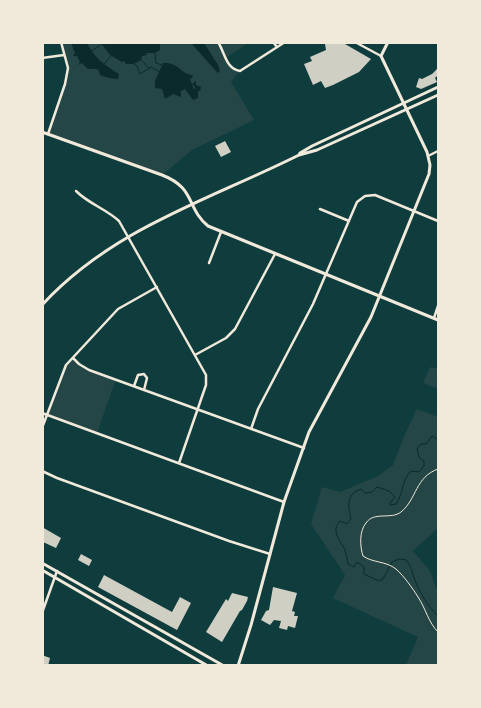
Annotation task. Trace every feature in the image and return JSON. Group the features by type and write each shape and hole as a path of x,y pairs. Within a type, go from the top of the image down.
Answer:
{"street":[{"path":"48,134 65,84 68,68 61,42"},
{"path":"218,42 230,66 234,70 240,71 285,42"},
{"path":"273,42 277,47"},
{"path":"238,666 251,626 284,502 309,432 380,296 429,174 428,156 381,56 355,42"},
{"path":"381,56 388,42"},
{"path":"42,58 64,55"},
{"path":"299,155 312,146 438,87"},
{"path":"42,305 80,269 127,236 299,155 317,150 438,95"},
{"path":"42,132 168,177 177,182 184,189 203,222 220,232 438,320"},
{"path":"428,156 438,152"},
{"path":"76,191 85,200 114,216 119,221 206,375 206,386 179,463"},
{"path":"251,429 258,409 313,304 357,202 371,195 438,221"},
{"path":"320,209 348,221"},
{"path":"209,263 220,232"},
{"path":"195,355 226,338 235,329 275,254"},
{"path":"42,428 65,367 118,309 156,287"},
{"path":"434,318 438,306"},
{"path":"73,358 78,364 89,370 304,448"},
{"path":"134,386 138,375 144,374 147,378 144,390"},
{"path":"42,413 284,502"},
{"path":"44,472 229,541 270,554"},
{"path":"42,563 224,666"},
{"path":"42,570 208,666"},
{"path":"42,613 57,571"}],"path":[{"path":"438,469 426,476 418,484 401,512 389,516 373,516 366,521 360,548 363,556 370,561 384,563 396,570 419,598 438,632"}],"shaded area":[{"path":"61,43 248,43 226,58 230,67 240,71 231,82 254,120 192,150 162,175 48,134 65,84 68,68"},
{"path":"71,43 87,43 100,60 119,74 118,79 100,75 97,69 88,69 82,63 78,65 80,62 77,56 73,56 75,53"},
{"path":"101,43 160,43 160,50 155,53 146,53 147,55 142,56 141,60 134,64 126,64 124,61 122,62 110,55"},
{"path":"191,43 204,43 218,65 220,71 218,73 213,67"},
{"path":"163,63 173,64 185,73 193,75 190,79 194,90 195,87 192,84 196,81 196,85 201,87 200,91 198,91 198,98 193,100 185,89 181,91 181,97 173,94 165,99 162,89 155,88 155,81"},
{"path":"73,358 82,366 116,379 97,433 48,414 65,367"},
{"path":"430,367 438,369 438,389 423,383"},
{"path":"417,409 438,417 438,528 413,551 430,571 438,589 438,665 406,665 418,637 333,598 345,575 311,524 322,487 340,492 378,476 393,465"}],"building":[{"path":"325,44 345,44 371,59 359,72 333,85 325,88 321,81 313,85 304,64 312,61 310,57 326,50"},
{"path":"437,69 438,75 435,78 437,82 421,89 416,87 419,78 422,79 432,74"},
{"path":"225,141 231,152 221,157 215,146"},
{"path":"42,527 61,538 56,548 43,542"},
{"path":"81,554 92,560 89,566 78,560"},
{"path":"104,575 172,612 180,597 191,603 177,630 98,587"},
{"path":"273,587 297,593 292,611 295,612 294,616 298,616 295,628 288,626 287,630 279,628 281,621 274,620 270,625 261,620 266,611 269,610"},
{"path":"232,593 248,597 222,642 206,632 226,599 228,601"},
{"path":"42,655 50,658 48,666 42,666"}],"waterway":[{"path":"92,51 102,44"},
{"path":"155,53 156,63 162,65"},
{"path":"103,65 111,56"},
{"path":"141,60 149,68"},
{"path":"134,64 137,66 140,74 151,67 160,72"},
{"path":"438,440 432,436 426,444 421,444 417,448 419,457 424,461 424,466 419,472 411,471 408,475 396,504 390,505 395,497 389,491 377,487 372,492 365,493 361,489 350,497 349,510 351,519 347,524 340,521 336,528 338,538 345,550 348,564 354,567 356,563 359,563 364,567 364,574 379,581 383,579 392,562 399,559 406,560 421,593 438,616"}]}
